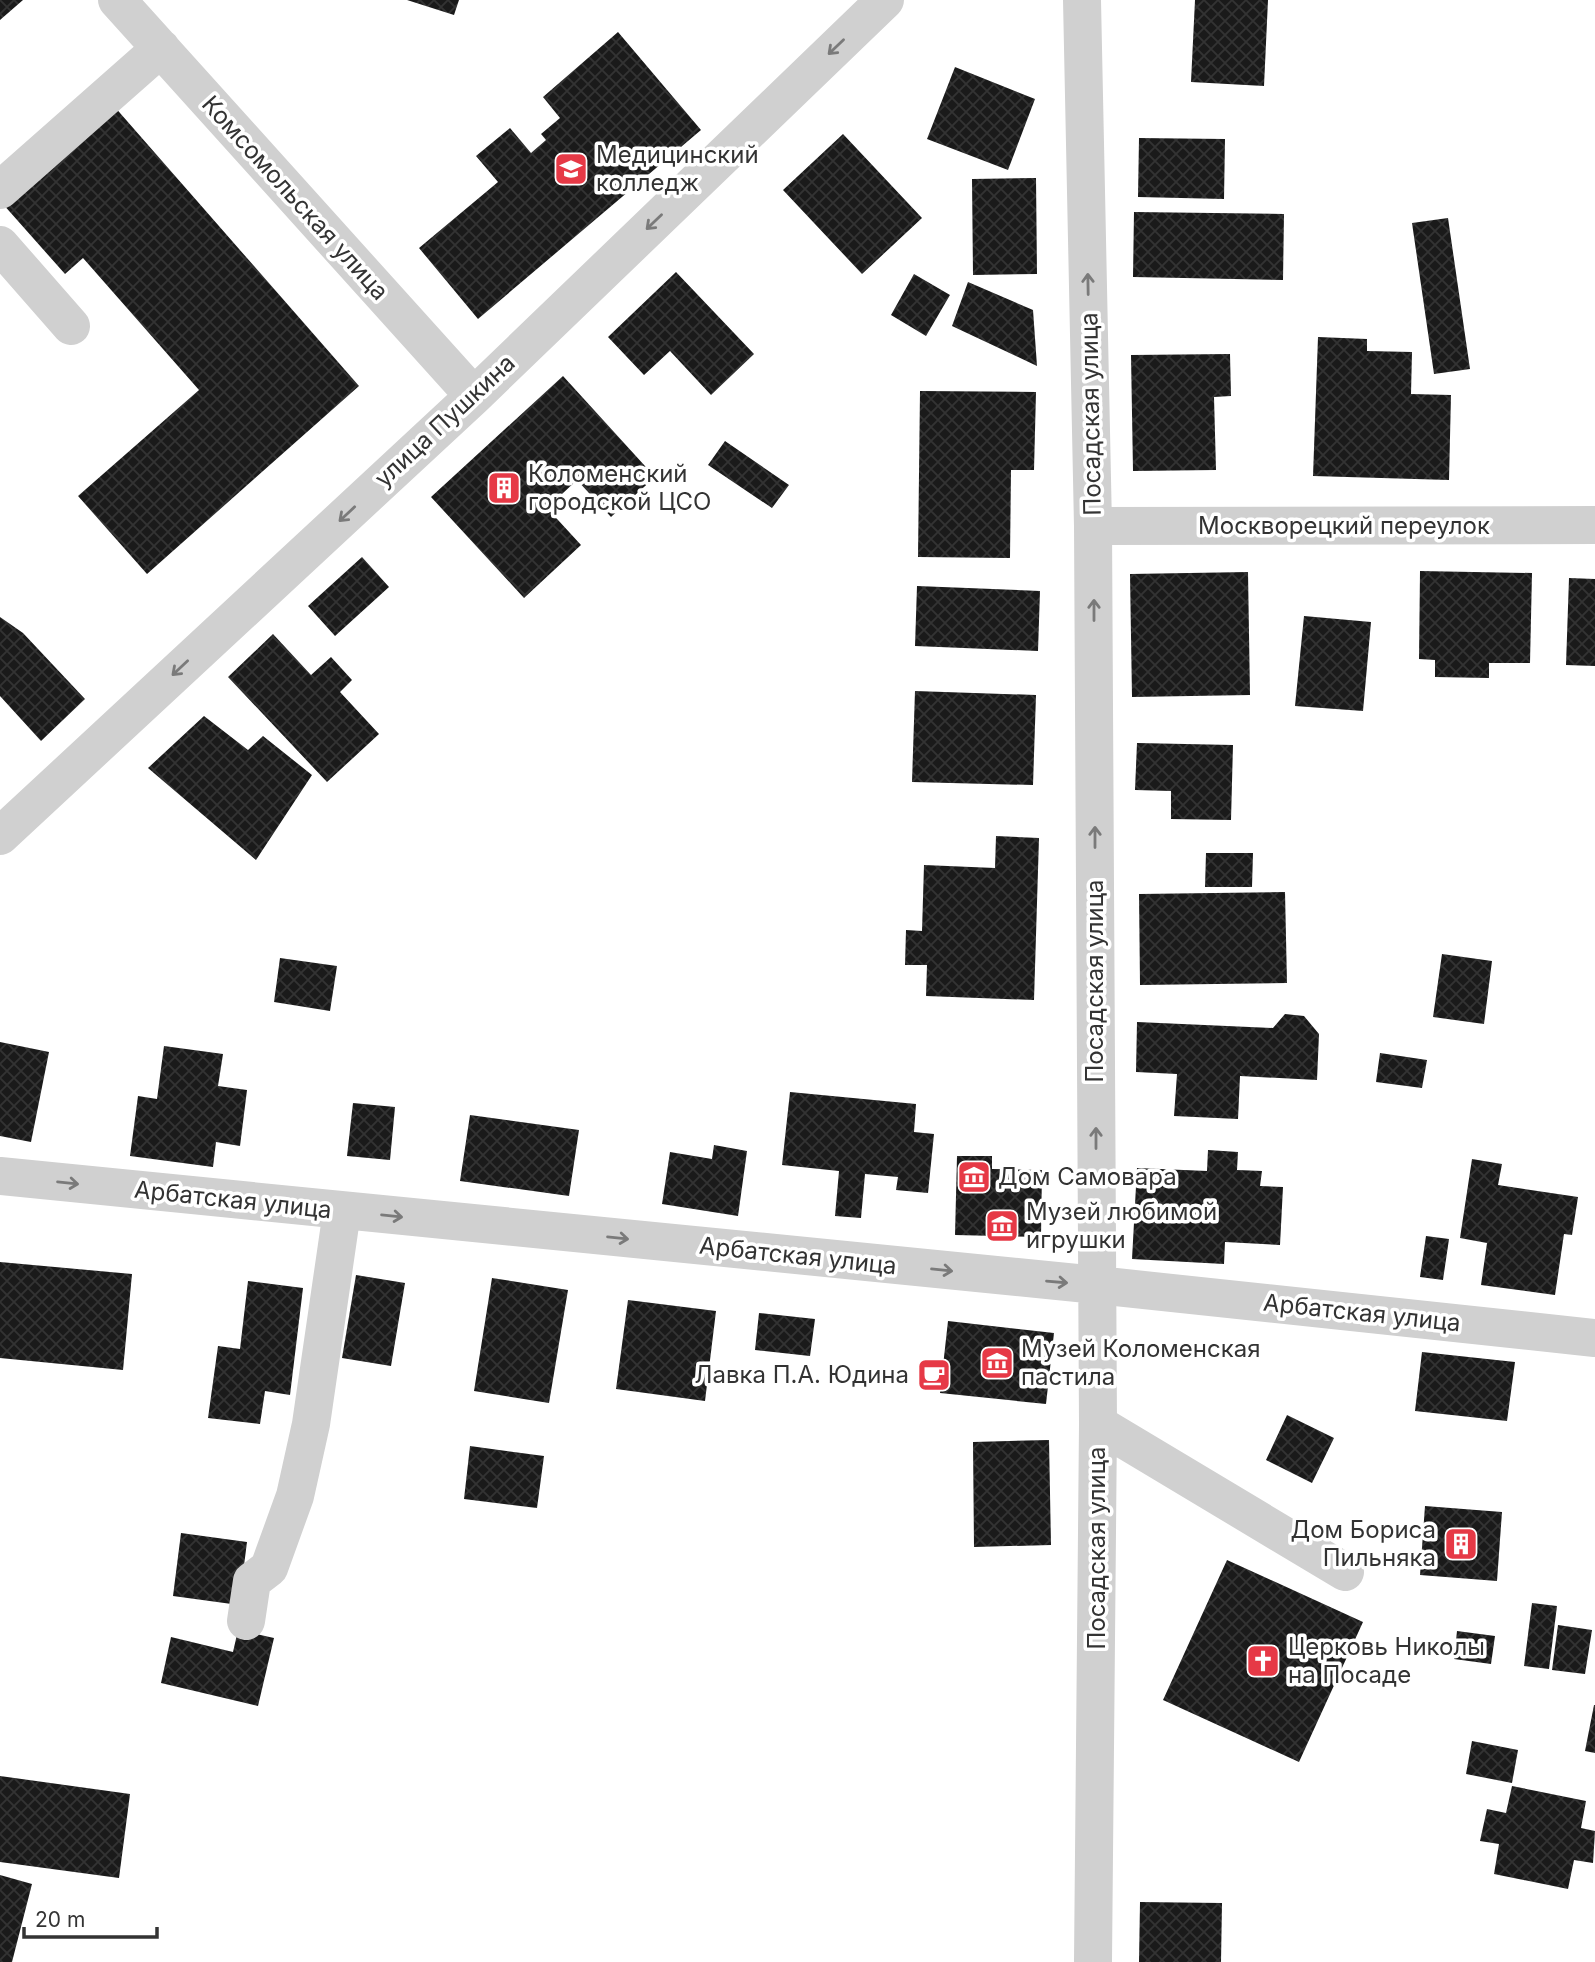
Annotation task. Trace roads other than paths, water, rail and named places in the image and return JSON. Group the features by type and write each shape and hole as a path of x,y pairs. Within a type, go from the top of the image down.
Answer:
{"street":[{"name":"Комсомольская улица","path":"117,0 474,396"},
{"name":"улица Пушкина","path":"0,836 474,396 885,0"},
{"name":"Посадская улица","path":"1082,0 1093,526 1098,1424 1093,1962"},
{"path":"0,190 161,48"},
{"path":"0,245 71,326"},
{"name":"Москворецкий переулок","path":"1093,526 1595,525"},
{"name":"Арбатская улица","path":"0,1176 1097,1285 1595,1338"},
{"path":"246,1621 252,1581 269,1568 295,1496 311,1424 342,1211"},
{"path":"1098,1424 1345,1572"}],"place":[{"name":"Медицинский колледж","path":"571,169"},
{"name":"Коломенский городской ЦСО","path":"504,488"},
{"name":"Дом Самовара","path":"974,1177"},
{"name":"Музей любимой игрушки","path":"1002,1226"},
{"name":"Музей Коломенская пастила","path":"997,1363"},
{"name":"Лавка П.А. Юдина","path":"934,1375"},
{"name":"Дом Бориса Пильняка","path":"1461,1544"},
{"name":"Церковь Николы на Посаде","path":"1263,1661"}]}
